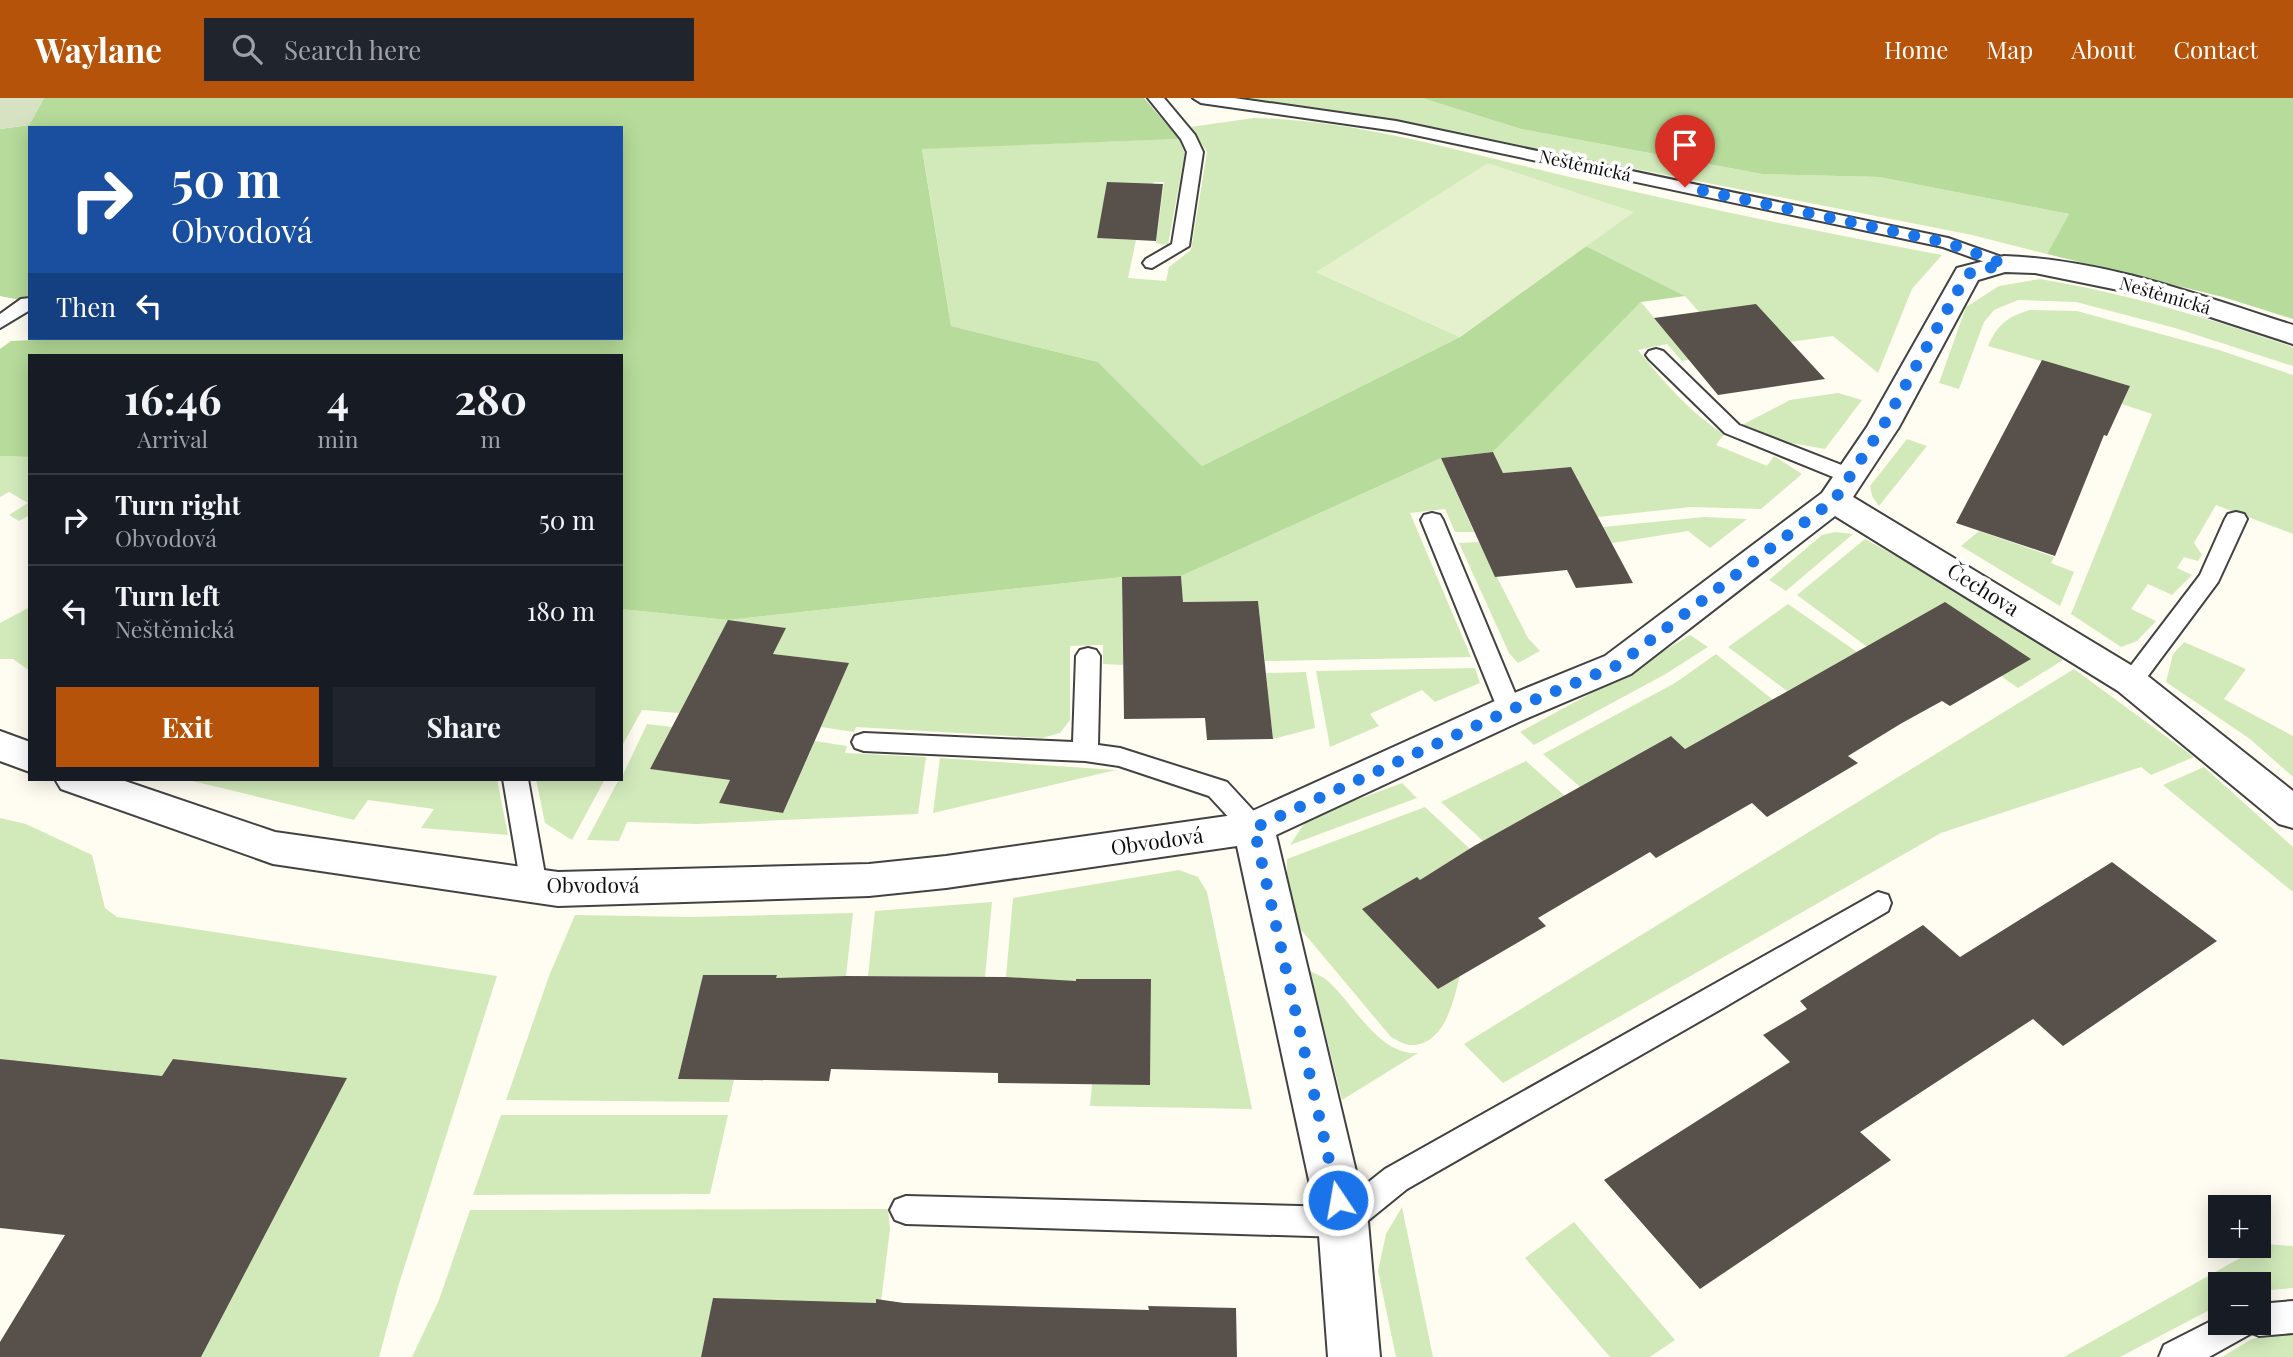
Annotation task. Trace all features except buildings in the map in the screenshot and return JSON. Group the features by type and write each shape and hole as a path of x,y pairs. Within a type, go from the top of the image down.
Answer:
{"street":[{"name":"Obvodová","path":"85,781 273,848 558,889 869,880 946,872 1254,828 1510,710 1618,665 1842,488 1883,426 1967,274 2004,264 2035,265"},
{"name":"Neštěmická","path":"2035,265 2149,288 2293,335"},
{"name":"Čechova","path":"1842,488 2131,682 2293,813"},
{"path":"0,745 28,757"},
{"path":"1254,828 1343,1222 1354,1357"}],"lane":[{"path":"1152,263 1180,246 1195,152 1189,138 1156,98"},
{"name":"Neštěmická","path":"1202,98 1396,126 1948,243 2004,264"},
{"path":"0,322 28,303"},
{"path":"1656,355 1732,429 1842,488"},
{"path":"2131,682 2210,577 2236,519"},
{"path":"1432,520 1510,710"},
{"path":"1085,752 1088,656"},
{"path":"864,742 1085,752 1120,757 1218,789 1254,828"},
{"path":"515,781 534,886"},
{"path":"906,1210 1343,1222 1396,1179 1713,1000 1878,903"},
{"path":"2271,1319 2293,1317"},
{"path":"2176,1357 2217,1335"}],"green space":[{"path":"0,98 44,98 29,125 0,129"},
{"path":"44,98 1144,98 1179,139 922,149 951,326 1098,362 1202,466 1460,337 1586,246 1685,296 1641,302 1493,452 1441,458 1181,576 1122,577 728,620 623,609 623,354 28,354 28,457 0,456 0,349 11,341 33,340 623,340 623,126 28,126 28,302 0,296 0,129 29,125"},
{"path":"1242,98 1422,98 1521,129 1762,174 1879,177 2069,214 2047,254 1972,235 1448,132"},
{"path":"1422,98 2293,98 2293,319 2223,297 2047,254 2069,214 1879,177 1762,174 1521,129"},
{"path":"1254,118 1330,124 1369,131 1701,206 1942,255 1912,289 1878,373 1833,336 1790,342 1699,312 1685,296 1586,246 1633,212 1316,272 1460,337 1202,466 1098,362 951,326 922,148 1179,139 1185,153 1168,245 1156,243 1164,182 1154,182 1097,238 1136,240 1128,278 1166,281 1169,267 1191,250 1207,152 1190,127"},
{"path":"1488,163 1634,212 1460,337 1316,272"},
{"path":"2040,279 2168,308 2293,347 2293,366 2175,328 2076,302 2018,300 1994,310 1984,322 1959,389 1939,383 1966,307 1999,286"},
{"path":"1641,302 1689,360 1682,361 1667,344 1638,350 1688,406 1724,434 1716,445 1767,466 1774,456 1802,474 1761,509 1691,507 1598,517 1571,467 1503,473 1493,452"},
{"path":"2030,310 2077,311 2219,350 2293,375 2293,534 2216,505 2194,543 2202,555 2198,561 2184,557 2177,568 2192,575 2172,595 2148,584 2131,609 2156,621 2137,641 2121,647 2071,614 2152,414 2122,404 2130,386 1988,346 2004,322"},
{"path":"1838,393 1862,400 1825,449 1791,443 1742,425 1790,400"},
{"path":"1907,439 1927,446 1879,506 1872,496 1870,486"},
{"path":"0,456 28,457 28,503 9,492 0,497"},
{"path":"1441,458 1474,532 1455,532 1445,509 1410,513 1471,657 1265,661 1258,601 1183,602 1181,576"},
{"path":"28,503 28,516 19,521 9,515"},
{"path":"1704,517 1747,519 1710,548 1688,531 1612,543 1603,527"},
{"path":"1979,531 2054,557 2051,563 2074,572 2060,606 1961,546"},
{"path":"1835,532 1853,534 1786,591 1769,580 1822,535"},
{"path":"1865,539 1958,590 2063,660 2018,688 2001,676 1866,646 1797,595"},
{"path":"1479,542 1528,638 1540,651 1518,663 1509,653 1459,543"},
{"path":"1122,577 1123,665 1103,664 1103,645 1070,646 1070,720 1060,733 1042,738 856,727 854,732 821,727 848,664 773,654 785,628 728,621 679,713 642,710 623,744 623,609 728,620"},
{"path":"1788,604 1857,652 1787,691 1728,647"},
{"path":"28,608 28,670 13,659 0,659 0,623"},
{"path":"1690,635 1708,647 1664,675 1534,745 1520,732 1628,673"},
{"path":"2184,642 2246,669 2224,699 2293,736 2293,777 2250,739 2166,682 2173,654"},
{"path":"1716,654 1788,712 1748,734 1732,722 1685,749 1671,736 1580,787 1543,754 1675,683"},
{"path":"1475,668 1480,683 1435,702 1422,690 1370,714 1379,726 1330,747 1316,671"},
{"path":"2074,669 2194,757 2151,775 2141,767 1941,833 1503,1083 1464,1044"},
{"path":"1306,672 1315,728 1273,739 1266,673"},
{"path":"647,724 672,727 650,769 730,780 719,803 783,813 815,741 847,746 845,753 926,757 918,814 696,824 627,822 619,841 587,840 618,781 623,781 623,775"},
{"path":"940,758 1116,770 933,813"},
{"path":"1526,761 1565,796 1483,841 1441,802"},
{"path":"2204,767 2293,847 2293,892 2163,785"},
{"path":"192,781 497,781 508,835 421,828 434,809 368,800 354,820"},
{"path":"536,781 604,781 572,840 545,823"},
{"path":"1402,783 1417,798 1290,845 1308,818"},
{"path":"1425,807 1470,849 1468,897 1462,963 1455,995 1445,1021 1431,1039 1411,1045 1391,1037 1298,926 1287,884 1287,859"},
{"path":"0,818 26,824 92,855 105,908 117,917 497,976 398,1287 379,1357 201,1357 346,1078 173,1059 135,1121 0,1059"},
{"path":"1179,870 1198,877 1207,892 1252,1109 1090,1106 1092,1084 1150,1085 1151,980 1077,979 1077,998 1006,977 1013,898"},
{"path":"992,902 985,977 868,976 875,911"},
{"path":"853,913 846,976 772,994 776,975 703,975 678,1079 734,1080 729,1102 506,1100 549,976 575,915 692,917"},
{"path":"1310,971 1329,982 1380,1038 1404,1052 1418,1053 1342,1100"},
{"path":"501,1115 728,1115 710,1194 473,1195"},
{"path":"1402,1207 1433,1357 1396,1357 1378,1271 1386,1234"},
{"path":"888,1209 890,1229 881,1302 876,1302 873,1328 799,1301 713,1298 701,1357 412,1357 439,1300 470,1210"},
{"path":"1574,1222 1675,1340 1650,1357 1610,1357 1525,1258"},
{"path":"2271,1244 2293,1246 2293,1288 2271,1290 2271,1272 2215,1272 2240,1258 2271,1258"},
{"path":"2208,1276 2208,1311 2120,1357 2064,1357"},
{"path":"2293,1330 2293,1357 2222,1357 2252,1339"}],"route":[{"path":"1338,1200 1254,828 1510,710 1618,665 1835,499 1883,426 1967,274 2004,264 1948,243 1685,187"}]}
